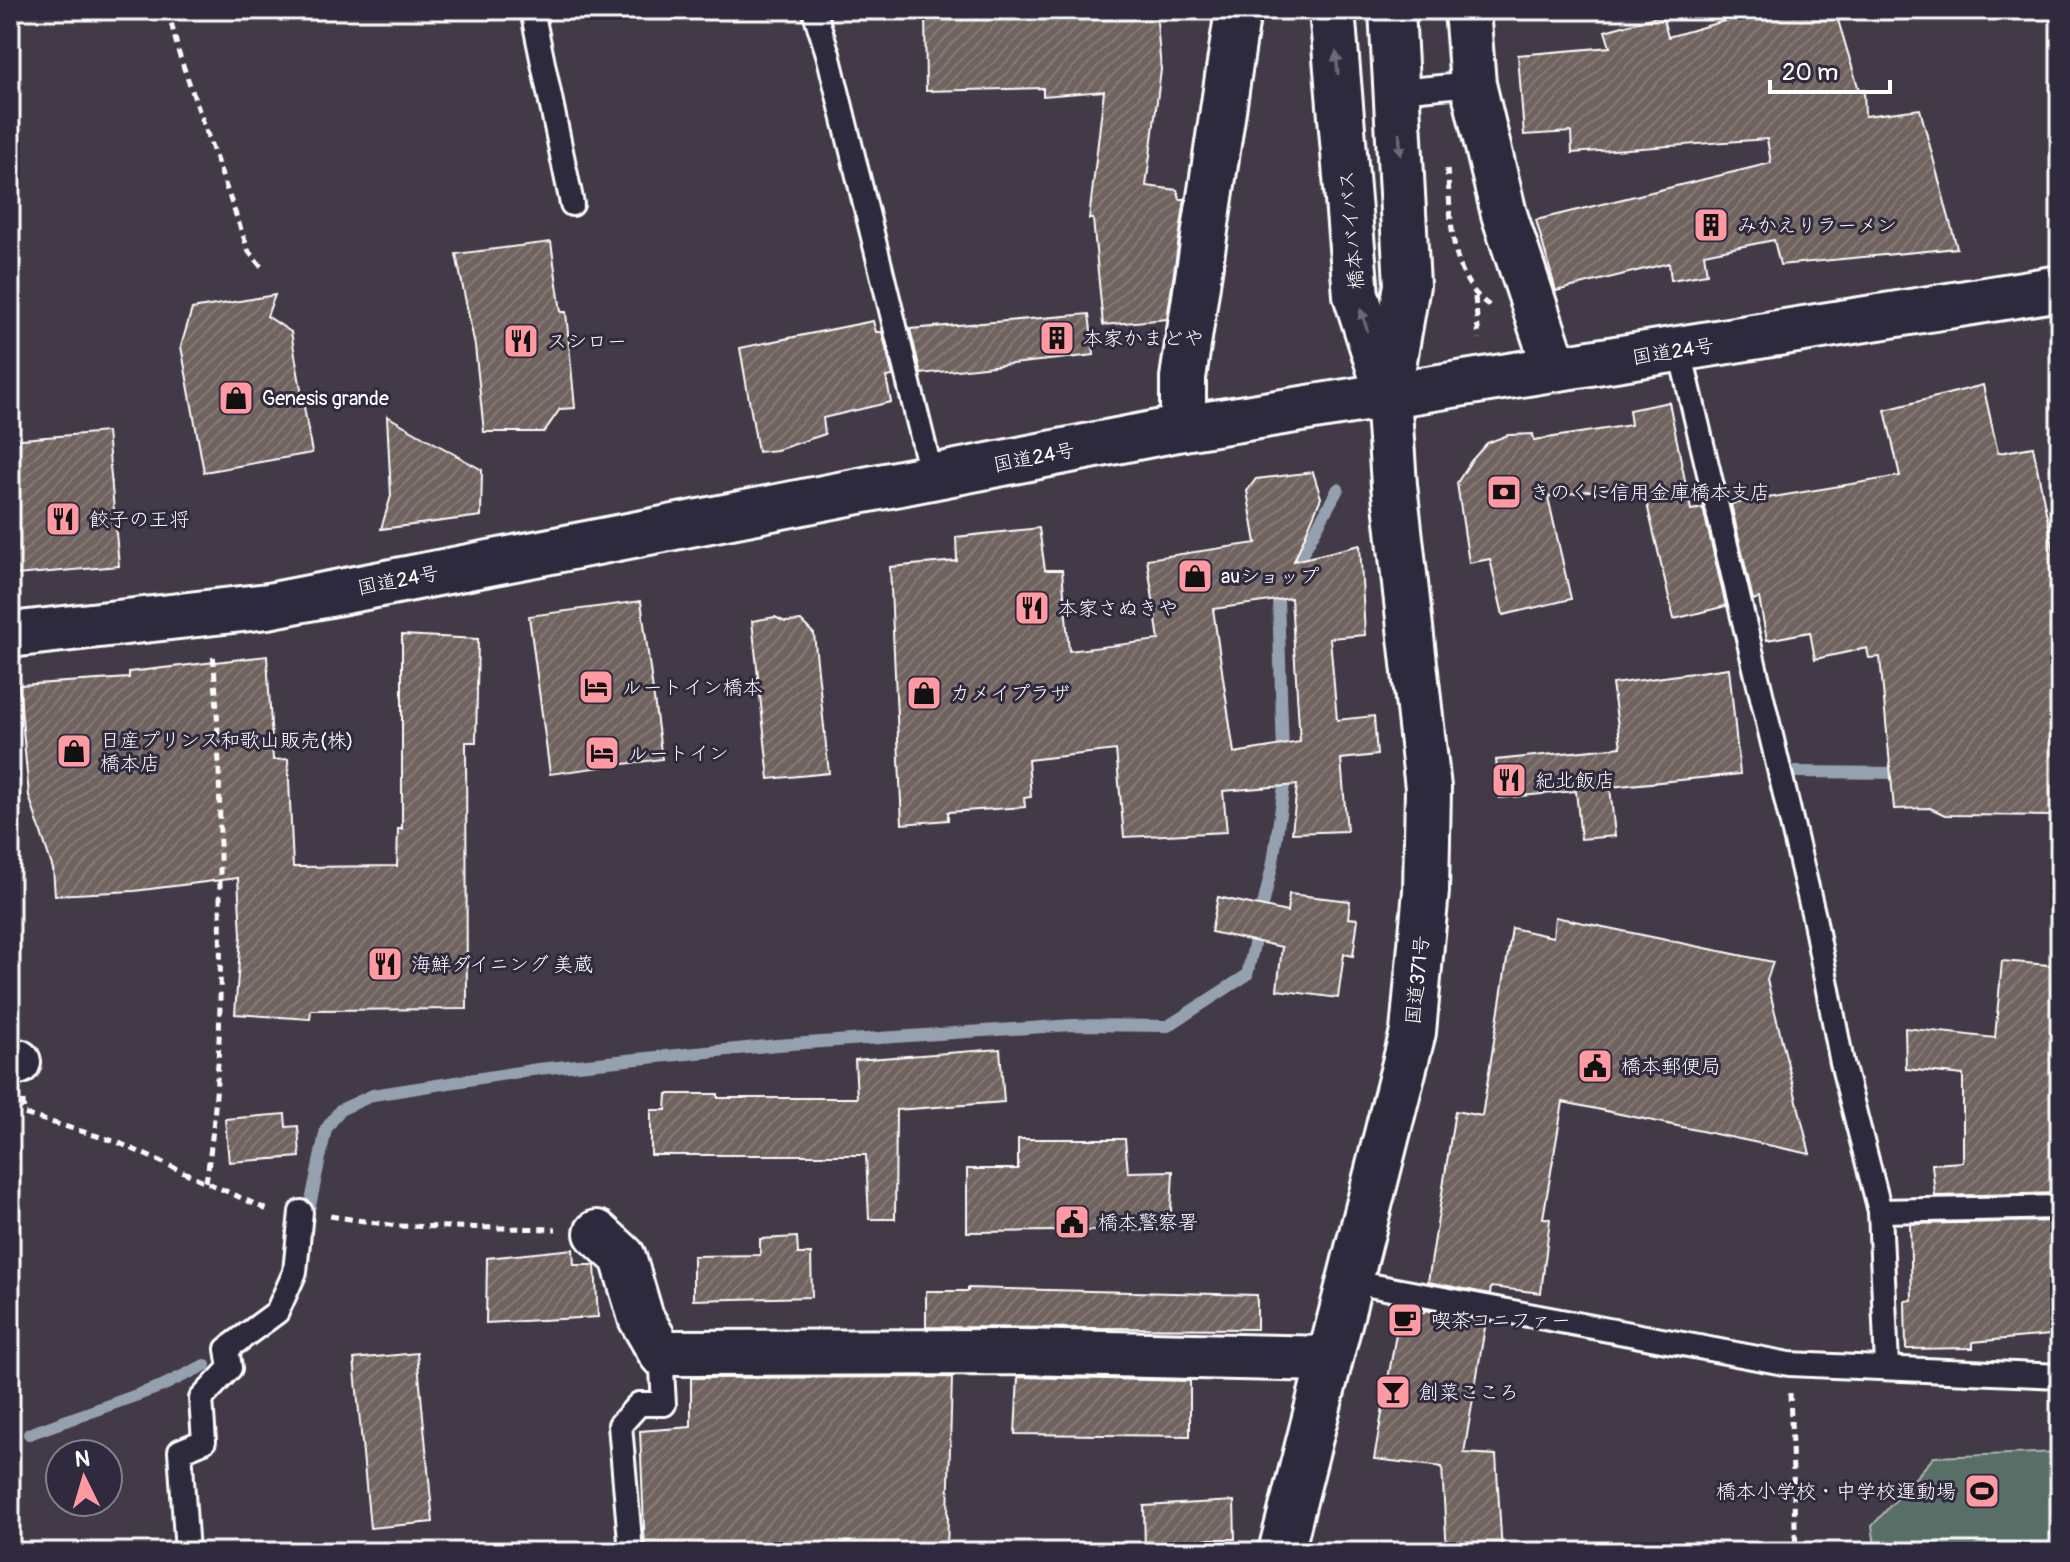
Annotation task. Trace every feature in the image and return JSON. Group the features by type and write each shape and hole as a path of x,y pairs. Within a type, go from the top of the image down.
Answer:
{"main road":[{"path":"1183,428 1183,378 1238,10"},
{"name":"橋本バイパス","path":"1332,10 1356,295 1388,395"},
{"path":"1388,395 1407,285 1392,10"},
{"path":"1467,10 1473,84 1504,214 1555,368"},
{"name":"国道24号","path":"10,635 268,606 1183,428 2060,288"},
{"name":"国道371号","path":"1281,1552 1413,1032 1426,891 1428,788 1394,485 1388,395"},
{"path":"597,1233 623,1257 641,1318 661,1353 1021,1352 1329,1359"}],"lane":[{"path":"532,10 572,204"},
{"path":"814,10 828,54 932,477"},
{"path":"1398,91 1473,84"},
{"path":"1680,351 1811,904 1842,1063 1880,1211 1887,1366"},
{"path":"1880,1211 2060,1207"},
{"path":"187,1552 180,1451 204,1441 201,1399 230,1368 227,1349 277,1312 295,1272 301,1212"},
{"path":"1348,1281 1789,1364 2060,1376"},
{"path":"631,1552 620,1425 639,1404 664,1404 661,1353"}],"path":[{"path":"168,10 179,54 249,252 264,270"},
{"path":"1446,163 1458,264 1475,296 1511,320 1540,323"},
{"path":"206,1182 215,1127 220,926 219,728 210,612"},
{"path":"1789,1364 1796,1552"}],"green space":[{"name":"橋本小学校・中学校運動場","path":"2060,1452 2060,1552 1876,1552 1872,1526 1934,1457"}],"building":[{"path":"925,10 1156,10 1161,70 1146,186 1177,190 1180,199 1185,199 1167,319 1103,325 1093,219 1089,219 1104,91 1043,96 1043,88 926,91"},
{"path":"1763,10 1835,10 1859,90 1864,89 1865,116 1920,109 1957,248 1780,265 1774,240 1704,254 1707,274 1671,280 1669,263 1556,291 1536,220 1771,163 1767,139 1572,153 1571,132 1524,135 1518,55 1610,47 1605,31 1662,15 1668,37"},
{"name":"スシロー","path":"551,242 561,312 566,312 575,408 560,409 544,432 484,432 475,346 456,254"},
{"path":"275,295 267,316 291,332 312,453 204,472 181,346 192,309"},
{"path":"1089,314 1094,355 921,374 910,329"},
{"path":"873,321 876,332 882,332 893,376 886,377 891,402 823,418 825,434 777,450 758,452 740,348"},
{"path":"1983,385 1998,453 2033,447 2055,557 2060,556 2060,816 1945,815 1930,808 1894,809 1880,657 1869,658 1867,648 1815,659 1810,632 1767,640 1759,598 1753,600 1731,504 1900,476 1885,410"},
{"path":"1669,402 1691,510 1703,508 1726,606 1674,619 1642,483 1548,497 1571,599 1503,615 1490,559 1469,563 1457,483 1471,461 1487,443 1508,435 1533,434 1534,440 1631,425 1629,410"},
{"path":"387,416 482,470 481,516 381,529 391,496"},
{"name":"餃子の王将","path":"107,432 119,566 16,575 10,501 10,440"},
{"path":"1313,472 1321,498 1294,561 1360,545 1365,635 1330,638 1337,720 1374,716 1377,755 1341,759 1347,831 1292,833 1297,785 1223,791 1227,832 1124,837 1116,750 1028,760 1031,797 1024,798 1025,807 948,812 948,820 902,824 890,567 957,561 956,537 1039,528 1045,570 1062,570 1069,651 1159,640 1147,559 1256,543 1247,491 1256,479","holes":["1291,598 1300,742 1234,753 1213,609"]},
{"name":"ルートイン橋本","path":"641,601 662,759 550,774 529,616"},
{"path":"775,617 785,622 801,621 814,634 829,773 769,779 752,621"},
{"path":"402,635 478,639 476,742 466,742 467,1009 311,1010 310,1019 235,1014 241,935 238,878 134,891 55,895 53,869 29,796 19,685 129,678 129,672 267,656 273,760 288,759 293,867 397,866 398,829 402,829"},
{"path":"1729,668 1740,774 1610,787 1615,836 1581,839 1576,791 1500,798 1496,760 1621,747 1612,684"},
{"path":"1289,894 1350,901 1348,918 1358,919 1353,956 1344,954 1338,998 1277,990 1282,947 1211,932 1218,897 1287,912"},
{"path":"1555,917 1773,962 1767,980 1810,1154 1563,1102 1543,1218 1550,1219 1541,1293 1491,1287 1490,1294 1428,1282 1455,1111 1482,1116 1512,928 1553,937"},
{"path":"2002,961 2060,966 2060,1193 1935,1196 1932,1164 1963,1162 1963,1075 1906,1069 1905,1028 1995,1038"},
{"path":"1000,1049 1004,1102 896,1110 895,1219 869,1219 866,1155 651,1155 651,1110 666,1110 667,1094 718,1094 718,1098 857,1098 855,1060"},
{"path":"285,1114 286,1127 298,1126 300,1157 229,1162 225,1119"},
{"name":"橋本警察署","path":"1018,1139 1125,1139 1128,1172 1173,1171 1170,1230 967,1232 967,1169 1018,1169"},
{"path":"2060,1221 2060,1334 1973,1342 1973,1348 1906,1349 1905,1301 1912,1300 1910,1224"},
{"path":"797,1237 798,1254 811,1254 812,1297 693,1300 693,1256 760,1255 760,1239"},
{"path":"573,1249 574,1265 595,1265 598,1317 486,1323 487,1258"},
{"path":"968,1288 1257,1295 1257,1329 926,1327 926,1291 968,1291"},
{"path":"1424,1310 1486,1321 1464,1453 1496,1455 1502,1552 1447,1552 1442,1467 1374,1459 1400,1311 1424,1313"},
{"path":"417,1353 433,1522 370,1528 354,1359"},
{"path":"952,1377 947,1552 645,1552 640,1431 691,1427 691,1378"},
{"path":"1018,1377 1190,1381 1190,1436 1015,1434"},
{"path":"1234,1501 1235,1539 1204,1539 1204,1552 1145,1552 1144,1506"}],"waterway":[{"path":"310,1206 326,1129 340,1110 373,1095 538,1069 777,1045 1073,1025 1168,1026 1247,975 1273,862 1284,786 1278,598 1338,489"},
{"path":"1792,772 1905,773"},
{"path":"29,1434 162,1386 205,1365"}],"place":[{"name":"みかえりラーメン","path":"1711,225"},
{"name":"本家かまどや","path":"1057,338"},
{"name":"スシロー","path":"521,341"},
{"name":"Genesis grande","path":"236,398"},
{"name":"きのくに信用金庫橋本支店","path":"1504,492"},
{"name":"餃子の王将","path":"63,519"},
{"name":"auショップ","path":"1195,576"},
{"name":"本家さぬきや","path":"1032,608"},
{"name":"ルートイン橋本","path":"596,687"},
{"name":"カメイプラザ","path":"924,693"},
{"name":"日産プリンス和歌山販売(株) 橋本店","path":"74,751"},
{"name":"ルートイン","path":"602,753"},
{"name":"紀北飯店","path":"1509,780"},
{"name":"海鮮ダイニング 美蔵","path":"385,964"},
{"name":"橋本郵便局","path":"1595,1066"},
{"name":"橋本警察署","path":"1072,1222"},
{"name":"喫茶コニファー","path":"1405,1320"},
{"name":"創菜こころ","path":"1393,1392"},
{"name":"橋本小学校・中学校運動場","path":"1982,1491"}]}
